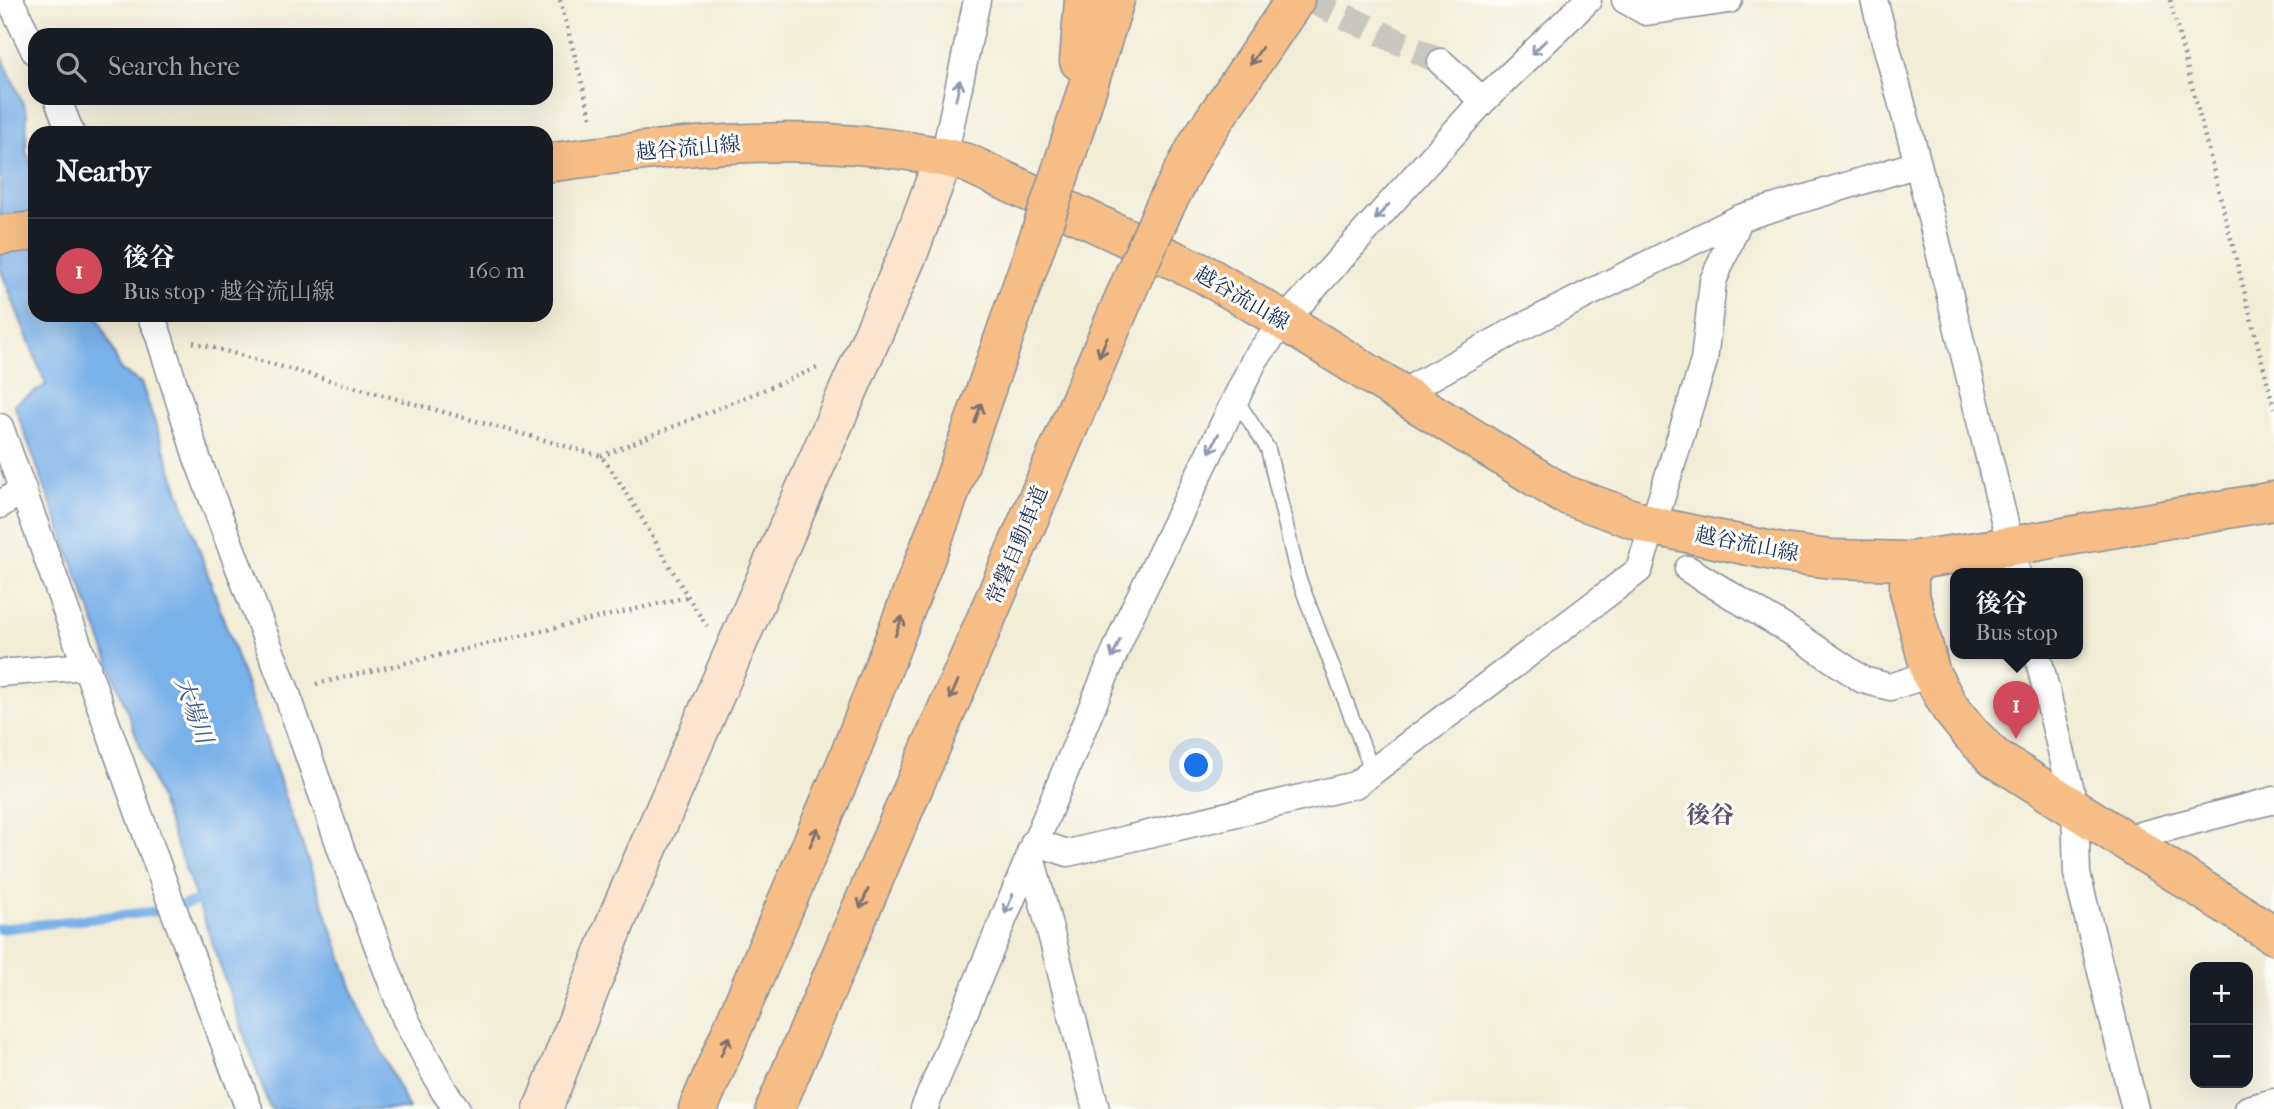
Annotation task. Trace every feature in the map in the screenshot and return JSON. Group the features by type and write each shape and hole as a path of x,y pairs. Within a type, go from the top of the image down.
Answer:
{"main road":[{"path":"1069,146 1084,0"},
{"path":"698,1109 853,746 942,515 1041,231 1115,0"},
{"name":"常磐自動車道","path":"775,1109 1164,208 1199,142 1295,0"},
{"name":"越谷流山線","path":"553,162 746,142 825,141 944,157 967,163 1204,274 1563,494 1653,526 1782,553 1831,559 2014,560 2274,501"},
{"path":"0,235 28,232"},
{"path":"1909,561 1909,590 1931,674 1950,708 1971,734 1995,758 2274,935"}],"street":[{"path":"10,0 28,37"},
{"path":"543,1109 619,914 909,252 944,157 977,0"},
{"path":"925,1109 1128,621 1255,359 1284,321 1483,101 1588,0"},
{"path":"1625,0 1646,12 1729,0"},
{"path":"1874,0 1918,164 2014,560"},
{"path":"1441,62 1483,101"},
{"path":"60,105 68,126"},
{"path":"1402,393 1518,329 1740,218 1918,164"},
{"path":"1032,847 1068,853 1355,785 1639,570 1704,361 1713,281 1740,218"},
{"path":"154,324 197,458 286,691 342,852 406,1020 444,1091 457,1109"},
{"path":"0,427 174,913 250,1109"},
{"path":"0,505 23,489"},
{"path":"1688,569 1798,636 1863,680 1890,687 1931,674"},
{"path":"2038,659 2075,807 2077,874 2135,1109"},
{"path":"0,673 87,666"},
{"path":"2125,839 2274,800"},
{"path":"1032,847 1096,1109"},
{"path":"2248,1109 2274,1102"}],"lane":[{"path":"1235,398 1268,449 1298,577 1373,773"}],"path":[{"path":"560,0 601,156"},
{"path":"2170,0 2274,408"},
{"path":"154,324 601,456 617,477 687,597 712,634 735,653"},
{"path":"601,456 832,362 858,370"},
{"path":"286,691 687,597"}],"water":[{"name":"大場川","path":"0,52 27,113 28,322 100,322 121,370 141,383 357,1001 409,1109 270,1109 207,928 14,404 46,385 0,268"}],"waterway":[{"path":"0,929 158,911 210,898"}],"tunnel":[{"path":"1310,0 1441,62"}],"place":[{"name":"後谷","path":"2016,739"}],"district":[{"name":"後谷","path":"1710,815"}]}
